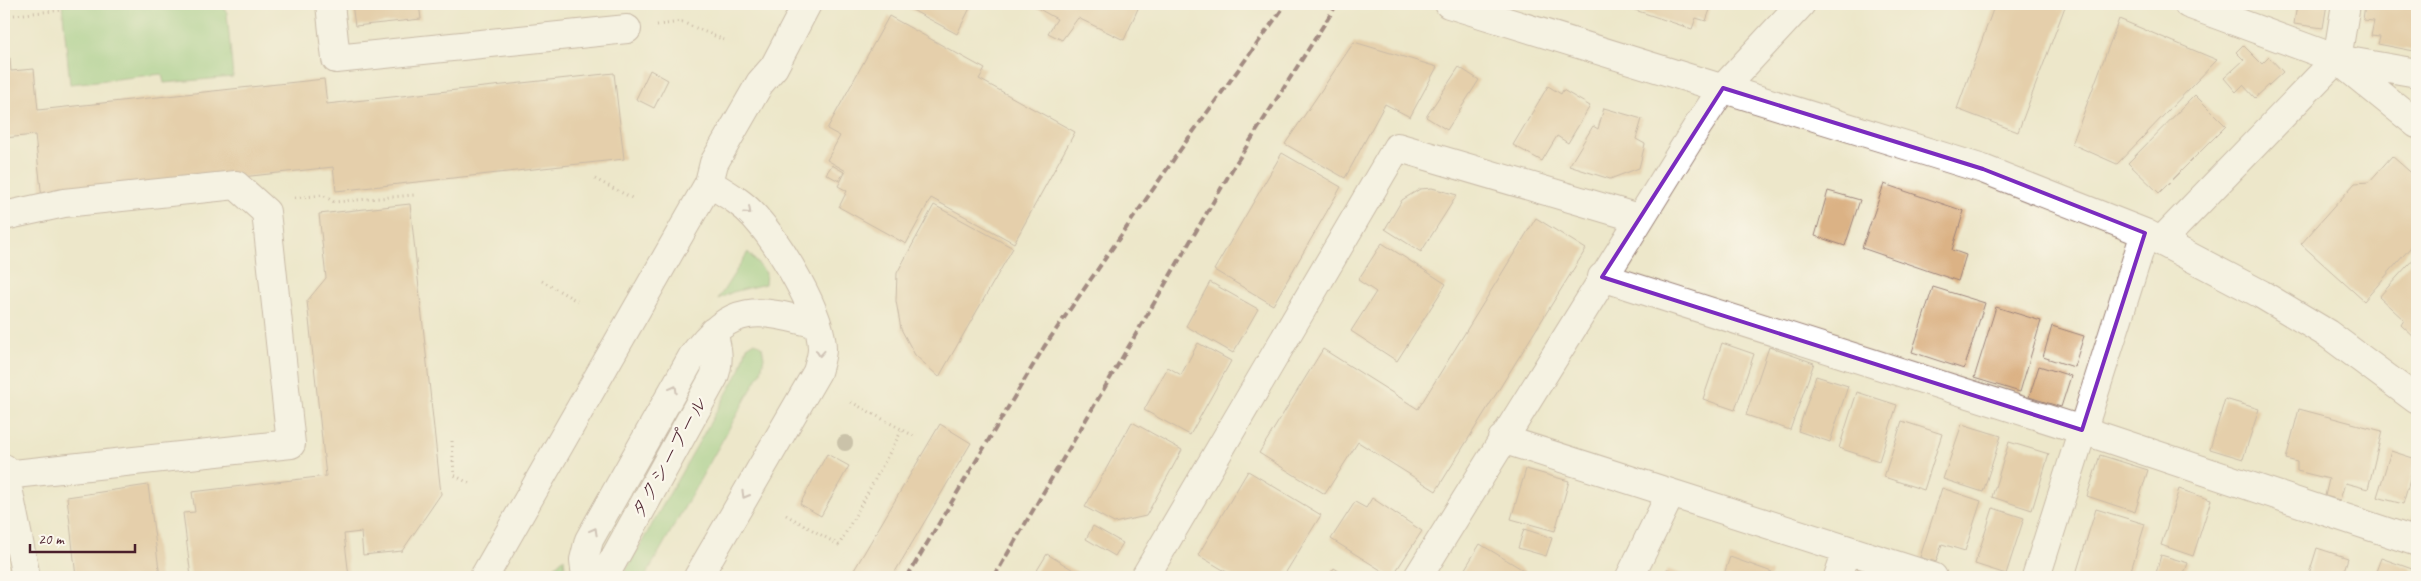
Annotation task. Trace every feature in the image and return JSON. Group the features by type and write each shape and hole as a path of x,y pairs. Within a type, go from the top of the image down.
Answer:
{"street":[{"path":"330,4 336,59 627,29"},
{"path":"484,577 709,183 722,172 772,86 774,67 808,4"},
{"path":"1449,4 1983,168 2153,236 2261,294 2328,334 2417,400"},
{"path":"1418,577 1638,218 1723,88 1801,4"},
{"path":"2188,4 2337,59 2417,73"},
{"path":"2036,577 2082,430 2153,236 2337,59 2346,4"},
{"path":"2337,59 2417,124"},
{"path":"1148,576 1397,147 1638,218"},
{"path":"698,577 817,372 822,349 817,324 810,304 783,255 755,216 736,199 709,183"},
{"path":"4,216 64,203 236,185 266,212 291,444 4,471 26,577"},
{"path":"1602,277 2082,430 2417,542"},
{"path":"586,577 584,560 589,540 692,357 713,332 731,320 754,312 773,312 817,324"},
{"name":"タクシープール","path":"604,577 714,377 718,364 718,350 713,332"},
{"path":"1502,439 1932,577"},
{"path":"1630,577 1671,493"},
{"path":"1838,577 1847,550"}],"path":[{"path":"4,16 62,10"},
{"path":"682,22 724,40"},
{"path":"596,179 634,199"},
{"path":"288,199 323,195 334,202 414,195"},
{"path":"542,281 577,300"},
{"path":"851,402 914,436"},
{"path":"786,515 839,545 902,430"},
{"path":"452,441 454,475 472,485"}],"highlighted area":[{"path":"1723,88 1983,169 2145,233 2082,430 1602,277"}],"green space":[{"path":"62,4 222,4 227,13 233,77 164,83 162,74 70,84"},
{"path":"748,252 766,273 765,284 733,292 718,299"},
{"path":"755,342 762,347 764,357 761,372 645,577 622,577 740,370 747,347"},
{"path":"564,558 566,577 546,575"}],"building":[{"path":"352,4 419,4 421,19 355,26"},
{"path":"901,4 972,4 957,34"},
{"path":"1030,4 1140,4 1124,40 1078,18 1062,40 1048,33 1057,19"},
{"path":"1617,4 1712,4 1706,21 1696,18 1692,29"},
{"path":"1995,4 2066,4 2018,132 1957,109"},
{"path":"2297,4 2327,4 2323,28 2294,24"},
{"path":"2365,4 2417,5 2417,32 2414,51 2378,44 2380,37 2371,36 2374,21 2363,20"},
{"path":"889,16 985,69 979,79 1075,132 1014,243 931,198 906,244 839,207 847,191 838,186 846,171 827,160 840,136 827,129"},
{"path":"2119,19 2217,60 2117,164 2072,144"},
{"path":"1354,42 1437,67 1410,117 1385,104 1345,178 1285,144"},
{"path":"2243,45 2262,64 2269,57 2283,72 2255,98 2243,85 2236,92 2224,78 2244,60 2236,52"},
{"path":"10,58 11,71 34,69 38,110 324,79 327,104 614,73 624,159 336,191 333,167 42,199 35,135 4,138 4,59"},
{"path":"1459,67 1479,80 1447,130 1426,117"},
{"path":"650,70 668,80 654,108 636,99"},
{"path":"1548,86 1561,94 1563,90 1590,106 1568,143 1557,136 1542,161 1513,145"},
{"path":"2195,95 2226,126 2159,193 2128,163"},
{"path":"1604,108 1642,119 1636,139 1645,144 1639,168 1610,179 1569,166 1593,126 1598,129"},
{"path":"1282,153 1341,187 1273,305 1214,270"},
{"path":"2392,156 2417,178 2417,240 2364,301 2301,244 2355,183 2369,182"},
{"path":"832,165 844,172 839,181 826,174"},
{"path":"1884,184 1964,211 1952,250 1966,255 1958,281 1862,248"},
{"path":"1432,188 1457,195 1421,252 1385,229 1402,200 1420,189"},
{"path":"1828,191 1860,200 1845,246 1815,236"},
{"path":"410,204 441,494 402,551 363,555 361,532 344,534 349,577 191,577 183,513 195,512 192,492 326,476 307,301 326,278 319,214"},
{"path":"934,205 1013,248 939,377 915,355 901,329 896,301 897,273"},
{"path":"1536,218 1586,249 1436,491 1358,442 1325,494 1259,453 1323,349 1418,409"},
{"path":"1382,243 1446,284 1397,361 1351,331 1376,292 1358,280"},
{"path":"2417,255 2417,340 2401,325 2404,320 2379,297"},
{"path":"1210,282 1258,309 1233,353 1186,326"},
{"path":"1933,287 1985,303 1964,369 1912,352"},
{"path":"1996,307 2041,321 2020,392 1974,378"},
{"path":"2052,326 2084,336 2074,367 2043,357"},
{"path":"1198,343 1231,361 1190,435 1144,410 1168,367 1181,375"},
{"path":"1722,343 1754,354 1735,410 1703,399"},
{"path":"1769,347 1814,363 1790,430 1746,415"},
{"path":"2039,366 2071,376 2061,407 2029,397"},
{"path":"1816,376 1848,386 1830,442 1798,431"},
{"path":"1857,392 1897,405 1879,461 1839,448"},
{"path":"2225,399 2259,409 2243,459 2210,449"},
{"path":"2299,409 2382,431 2368,489 2345,483 2340,500 2325,496 2329,479 2297,471 2297,462 2286,459"},
{"path":"1902,421 1942,434 1924,490 1884,477"},
{"path":"1132,422 1182,450 1146,516 1114,523 1085,507"},
{"path":"940,424 971,443 892,577 850,577"},
{"path":"1962,424 2001,436 1983,492 1943,479"},
{"path":"2009,442 2049,454 2032,510 1992,497"},
{"path":"2391,451 2416,459 2403,504 2377,497"},
{"path":"827,454 849,466 821,516 800,504"},
{"path":"2100,455 2148,470 2135,512 2087,496"},
{"path":"1526,469 1569,481 1555,531 1511,519"},
{"path":"1248,471 1321,515 1283,577 1235,577 1198,555"},
{"path":"148,485 160,577 76,577 67,497"},
{"path":"1942,488 1981,501 1965,551 1942,544 1936,562 1920,557"},
{"path":"2179,489 2211,500 2193,556 2161,545"},
{"path":"1372,498 1422,531 1392,577 1331,539 1355,502 1366,508"},
{"path":"2417,505 2417,529 2410,527"},
{"path":"1993,508 2024,518 2006,574 1975,564"},
{"path":"2096,509 2145,524 2129,577 2075,577"},
{"path":"1093,526 1123,543 1115,556 1086,539"},
{"path":"1524,529 1552,538 1546,556 1518,548"},
{"path":"1480,544 1525,571 1521,577 1460,577"},
{"path":"2317,548 2348,558 2342,577 2308,577"},
{"path":"1047,554 1070,568 1086,577 1033,577"},
{"path":"2161,555 2188,563 2183,577 2155,577"},
{"path":"1730,557 1772,572 1771,577 1723,577"},
{"path":"2381,558 2412,569 2410,577 2374,577"},
{"path":"1334,568 1348,577 1328,577"},
{"path":"1667,569 1691,577 1664,577"}],"railway":[{"path":"907,577 1044,347 1185,143 1286,4"},
{"path":"994,577 1233,168 1337,4"}]}
